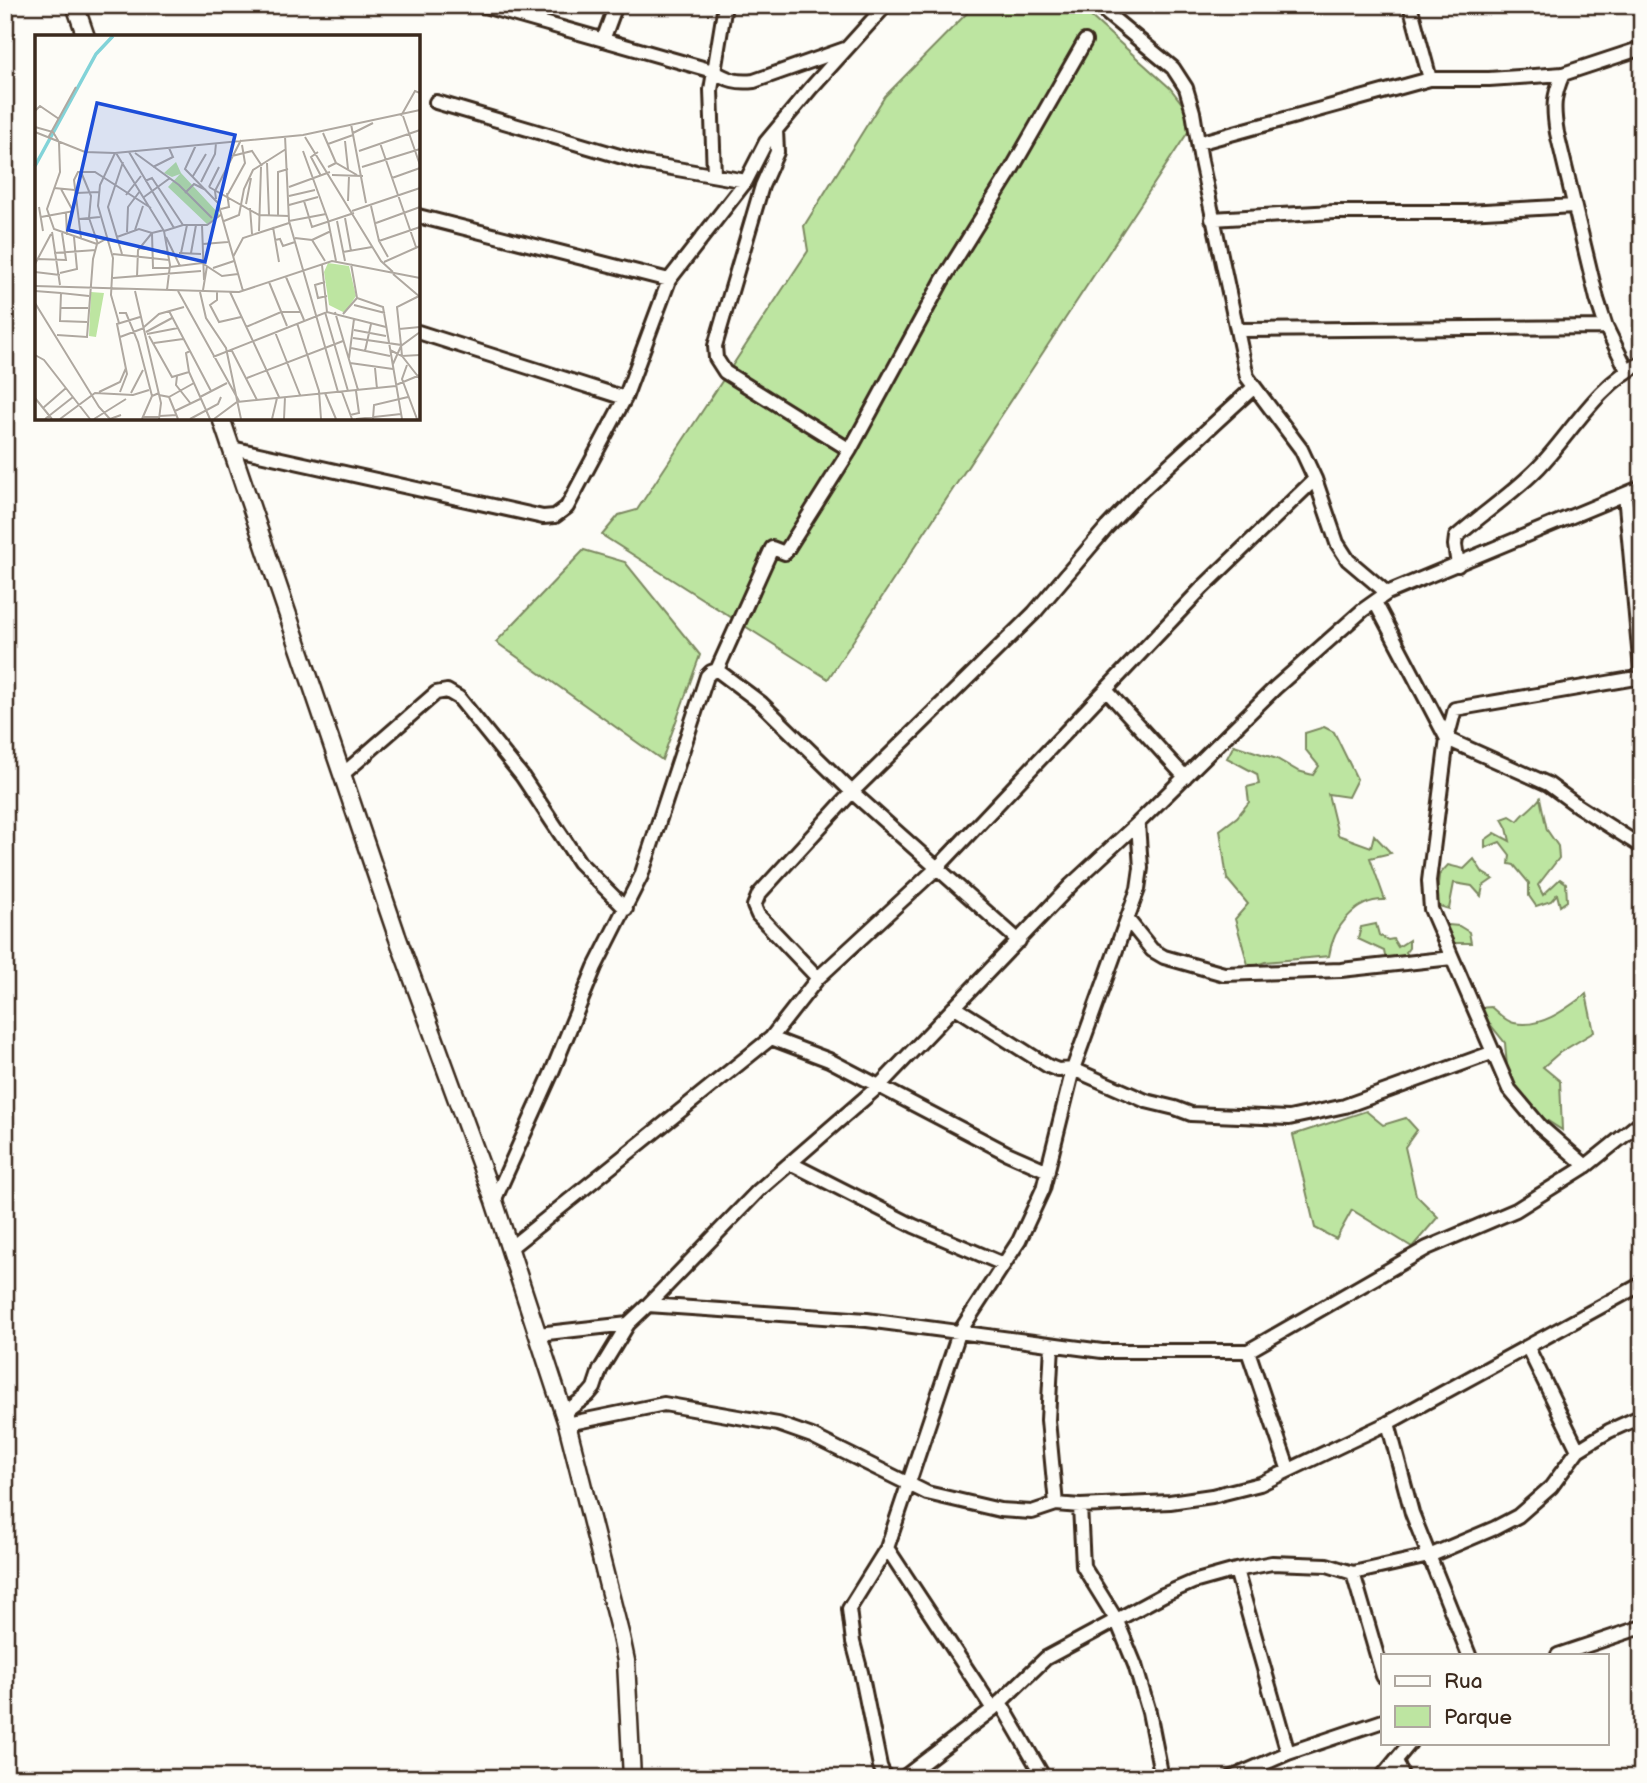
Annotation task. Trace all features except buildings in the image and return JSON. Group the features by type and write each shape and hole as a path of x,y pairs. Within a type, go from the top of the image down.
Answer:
{"street":[{"path":"75,5 85,35"},
{"path":"481,5 713,71 727,80 739,83 754,81 846,48"},
{"path":"603,40 616,5"},
{"path":"714,175 711,90 726,5"},
{"path":"232,448 543,517 555,516 567,507 625,398 669,280 746,181 766,142 886,5"},
{"path":"1097,5 1173,68 1186,88 1247,377 1301,449 1315,479 1337,544 1348,560 1387,593"},
{"path":"1410,5 1430,79"},
{"path":"494,1201 552,1072 595,967 641,876 707,676 717,670 772,548 785,553 850,450 942,281 1010,172 1085,41"},
{"path":"1198,143 1430,79 1489,79 1563,74 1642,48"},
{"path":"1563,74 1555,91 1553,110 1557,133 1597,299 1606,327 1627,370"},
{"path":"436,102 643,163 746,181"},
{"path":"776,130 777,152 762,186 715,346 716,359 724,372 850,450"},
{"path":"1212,219 1334,212 1467,212 1574,206"},
{"path":"420,217 669,280"},
{"path":"1237,330 1606,327"},
{"path":"420,332 625,398"},
{"path":"1458,565 1456,537 1539,467 1611,383 1627,370 1642,363"},
{"path":"818,978 758,915 754,906 759,894 852,792 1034,613 1142,490 1253,388"},
{"path":"222,420 397,936 494,1201 565,1419 626,1661 632,1778"},
{"path":"510,1248 771,1038 818,978 937,868 1202,588 1315,479"},
{"path":"565,1419 594,1388 600,1370 628,1324 758,1191 880,1086 1071,885 1275,688 1363,610 1387,593 1642,487"},
{"path":"1586,1166 1541,1127 1509,1089 1431,909 1429,881 1447,739 1455,709 1641,679 1625,494"},
{"path":"1375,601 1447,739 1548,784 1642,847"},
{"path":"717,670 761,703 852,792 1019,941"},
{"path":"1106,690 1185,777"},
{"path":"343,774 436,693 447,691 459,698 522,776 579,862 626,909"},
{"path":"885,1778 880,1766 866,1691 853,1642 849,1609 887,1548 958,1333 1019,1241 1043,1189 1073,1069 1138,888 1141,868 1138,823"},
{"path":"1128,920 1152,950 1164,957 1224,974 1340,970 1452,958"},
{"path":"955,1007 1048,1066 1058,1070 1073,1069 1146,1101 1191,1114 1289,1118 1345,1106 1494,1052"},
{"path":"771,1038 829,1060 1007,1153 1048,1171"},
{"path":"648,1305 867,1320 1102,1351 1248,1351 1427,1248 1516,1210 1586,1166 1642,1121"},
{"path":"790,1163 914,1226 1003,1264"},
{"path":"565,1419 664,1404 687,1407 778,1424 811,1436 928,1493 1000,1510 1032,1512 1056,1504 1150,1505 1212,1496 1259,1484 1388,1423 1641,1285"},
{"path":"538,1334 628,1324"},
{"path":"1052,1345 1048,1420 1056,1504"},
{"path":"1528,1348 1578,1450"},
{"path":"1248,1351 1288,1468"},
{"path":"902,1778 997,1705 1046,1658 1173,1590 1236,1570 1272,1563 1327,1565 1353,1573 1429,1556 1518,1516 1551,1487 1578,1450 1609,1431 1642,1416"},
{"path":"1388,1423 1412,1513 1469,1654"},
{"path":"1080,1506 1083,1566 1116,1621 1135,1664 1149,1712 1162,1778"},
{"path":"887,1548 997,1705 1044,1778"},
{"path":"1236,1570 1288,1753"},
{"path":"1353,1573 1381,1669"},
{"path":"1561,1654 1642,1627"},
{"path":"1231,1778 1288,1753 1381,1722"},
{"path":"1381,1778 1409,1744"},
{"path":"1396,1760 1403,1778"}],"green space":[{"path":"975,5 1078,5 1170,88 1187,110 1190,129 828,679 602,535 619,515 637,510 808,251 804,226 885,96"},
{"path":"584,550 625,562 700,655 662,760 496,642"},
{"path":"1324,727 1334,732 1357,779 1348,797 1328,794 1338,835 1371,847 1374,835 1391,853 1370,858 1385,900 1364,904 1347,917 1335,935 1329,956 1265,962 1249,968 1235,919 1248,904 1227,879 1220,830 1237,817 1249,802 1247,787 1259,784 1257,774 1227,758 1234,745 1277,759 1298,771 1313,775 1319,766 1305,749 1305,733"},
{"path":"1540,798 1547,830 1558,846 1559,858 1538,885 1543,895 1560,879 1566,883 1567,901 1560,906 1557,894 1551,901 1536,906 1529,896 1529,883 1514,865 1509,864 1510,855 1500,842 1485,848 1485,840 1495,833 1510,841 1502,819 1510,816 1518,821"},
{"path":"1474,859 1483,873 1493,879 1483,886 1481,896 1472,886 1454,883 1449,909 1436,905 1439,875 1448,865 1464,869"},
{"path":"1376,924 1379,935 1388,940 1393,939 1398,947 1409,940 1406,952 1410,958 1391,962 1384,951 1358,939 1361,927"},
{"path":"1448,925 1459,926 1469,932 1471,943 1448,943 1444,939"},
{"path":"1586,994 1594,1032 1559,1053 1543,1067 1560,1081 1562,1130 1534,1112 1508,1078 1505,1043 1477,1008 1491,1007 1511,1022 1534,1023 1553,1016"},
{"path":"1366,1111 1383,1125 1406,1118 1417,1130 1405,1147 1416,1195 1438,1217 1412,1247 1352,1210 1336,1239 1315,1228 1293,1135"}]}
